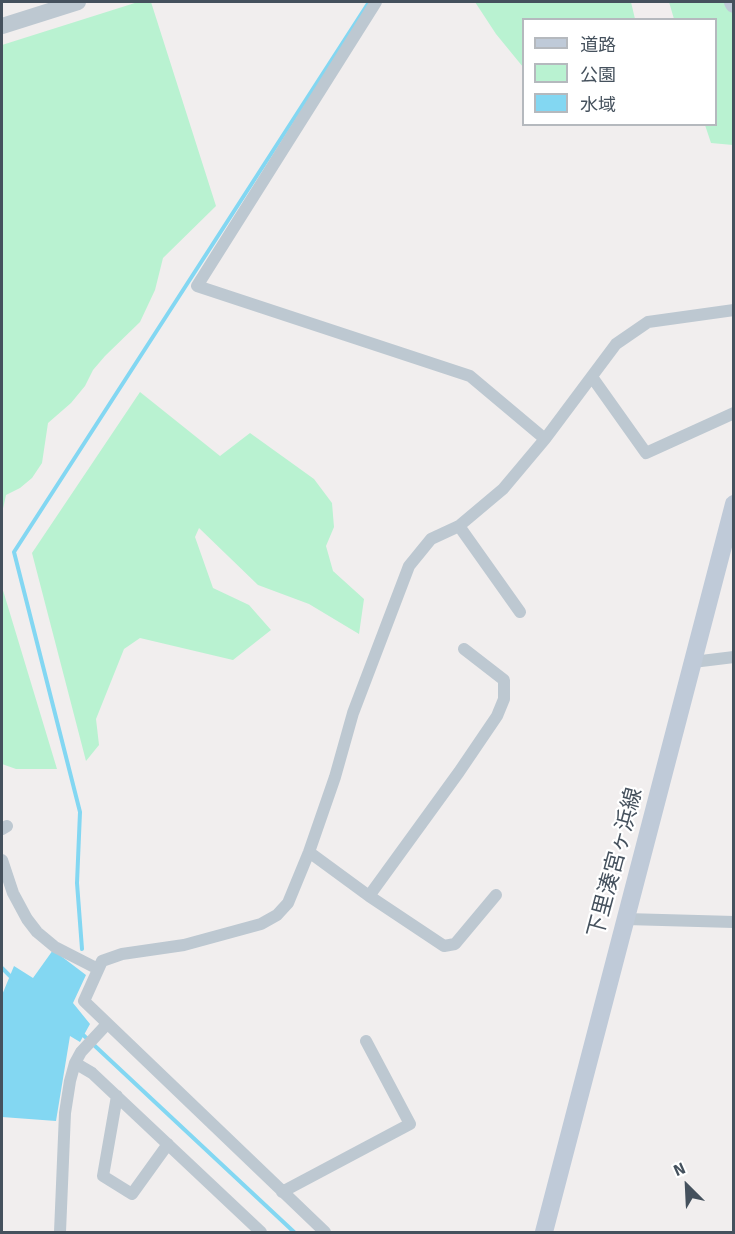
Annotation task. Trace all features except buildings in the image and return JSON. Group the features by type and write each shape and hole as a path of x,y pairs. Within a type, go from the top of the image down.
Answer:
{"main road":[{"name":"下里湊宮ヶ浜線","path":"544,1233 734,504"}],"street":[{"path":"2,26 78,2"},
{"path":"376,2 196,286 470,376 545,439"},
{"path":"325,1233 105,1026 84,1001 98,969 102,961 122,954 184,945 261,924 277,915 288,903 309,852 335,777 353,713 409,566 430,539 459,526 503,489 545,439 616,344 648,322 734,310"},
{"path":"592,377 646,453 734,412"},
{"path":"459,526 520,612"},
{"path":"369,896 459,772 497,716 504,699 504,680 464,649"},
{"path":"693,662 734,657"},
{"path":"309,852 369,896 444,946 454,944 496,895"},
{"path":"2,861 13,893 37,932 55,947 98,969"},
{"path":"626,919 734,922"},
{"path":"60,1233 65,1113 78,1058 105,1026"},
{"path":"282,1192 410,1124 366,1041"},
{"path":"78,1058 261,1233"},
{"path":"117,1096 103,1176 132,1194 168,1144"}],"green space":[{"path":"138,2 151,2 216,206 163,258 155,290 140,322 93,370 85,386 71,403 48,423 42,463 32,478 20,488 6,495 2,513 2,45"},
{"path":"475,2 631,2 635,18 522,18 522,66 496,34"},
{"path":"669,2 733,2 733,145 711,143 705,126 717,126 717,18 674,18"},
{"path":"140,392 220,456 250,433 314,479 332,503 334,527 326,546 333,571 364,599 359,634 309,604 258,585 199,528 195,537 213,588 249,605 271,630 233,660 140,638 124,649 96,719 99,745 86,761 32,553"},
{"path":"2,587 57,769 16,769 2,764"}],"water":[{"path":"53,950 86,975 73,1003 90,1024 80,1042 70,1036 56,1121 2,1117 2,995 14,966 33,978"}],"waterway":[{"path":"82,949 77,883 80,812 14,552 369,2"},
{"path":"2,968 14,980"},
{"path":"80,1032 294,1232"}]}
